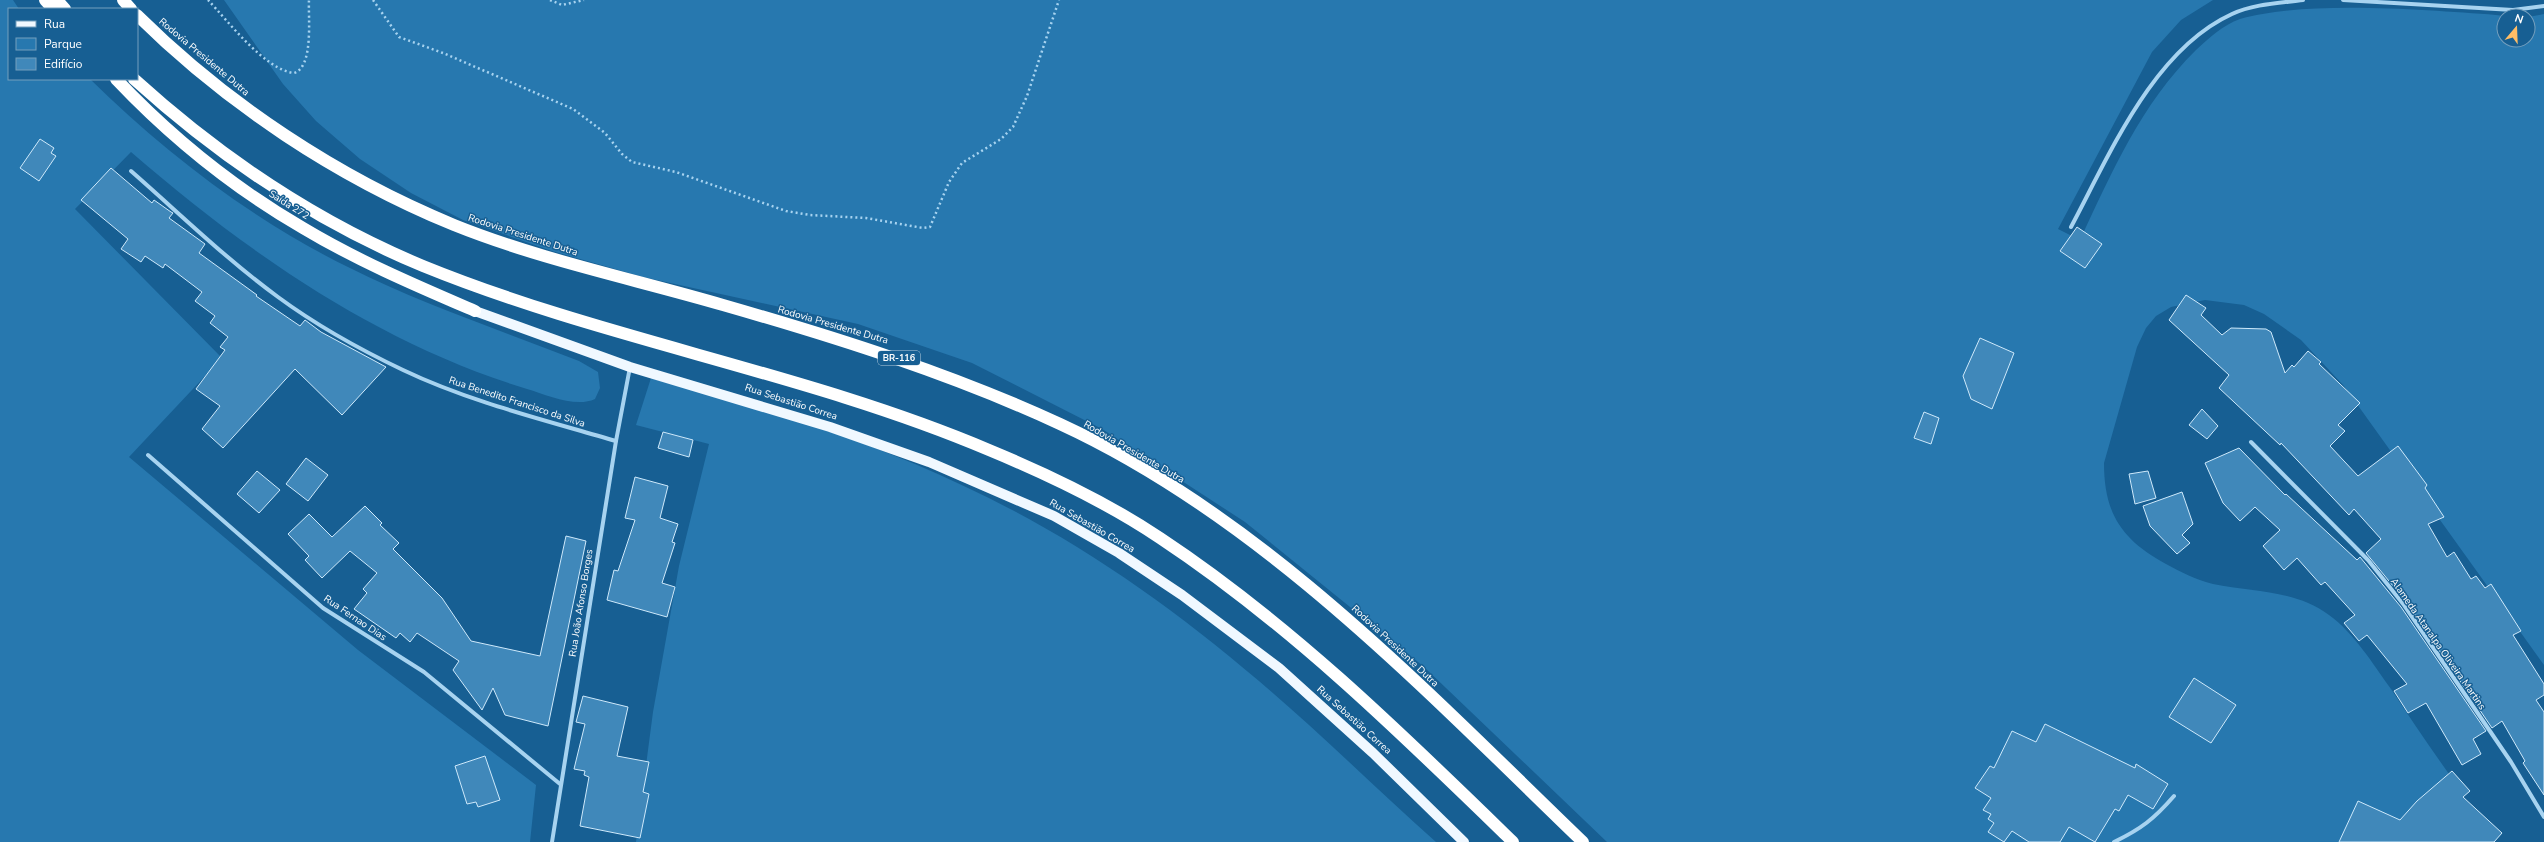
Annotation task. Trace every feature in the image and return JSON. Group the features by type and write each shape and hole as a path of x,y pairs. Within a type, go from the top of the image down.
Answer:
{"highway":[{"path":"45,0 51,8"},
{"path":"57,0 64,8"},
{"path":"123,0 131,8"},
{"name":"Rodovia Presidente Dutra","path":"138,16 164,42 227,94 257,115 326,161 410,206 466,229 617,278 721,304 891,355 1009,401 1066,426 1137,465 1226,523 1341,612 1420,685 1583,842"},
{"name":"Saída 272","path":"117,80 165,128 238,187 268,207 304,229 397,277 475,311"},
{"path":"135,80 197,134 261,181 359,236 420,265 502,296 820,389 897,415 988,450 1108,507 1159,536 1283,628 1373,709 1514,842"}],"main road":[{"name":"Rua Sebastião Correa","path":"475,311 630,367 830,427 922,459 1061,520 1119,553 1182,595 1279,668 1373,753 1464,842"}],"street":[{"path":"2071,227 2142,96 2166,66 2213,24 2233,14 2267,5 2303,0"},
{"path":"2343,0 2513,10 2543,7"},
{"name":"Rua Benedito Francisco da Silva","path":"131,171 251,276 279,298 328,329 404,371 464,395 616,442"},
{"name":"Rua João Afonso Borges","path":"552,842 560,784 616,442 630,367"},
{"name":"Alameda Atanalpa Oliveira Martins","path":"2251,442 2368,560 2404,605 2511,762 2544,817"},
{"name":"Rua Fernao Dias","path":"148,455 324,608 424,672 560,784"},
{"path":"2114,842 2140,829 2155,818 2174,796"}],"path":[{"path":"208,0 266,60 281,70 294,73 302,67 307,56 309,0"},
{"path":"373,0 399,37 444,53 573,109 605,133 622,154 632,162 676,172 786,211 810,215 866,218 923,228 930,227 949,182 962,163 1001,139 1013,128 1027,96 1059,0"},
{"path":"550,0 562,5 584,0"}],"green space":[{"path":"0,0 13,0 18,8 8,8 8,80 91,80 180,159 212,184 280,229 315,250 406,294 579,361 598,372 600,388 595,399 579,402 561,400 472,370 418,347 367,321 317,292 269,260 176,190 131,152 75,209 222,358 129,457 358,650 536,785 530,842 0,842"},
{"path":"224,0 2213,0 2181,20 2152,52 2058,229 2080,240 2116,164 2129,140 2159,93 2196,50 2216,32 2240,19 2267,13 2331,8 2401,9 2496,15 2496,48 2536,48 2536,16 2544,14 2544,665 2344,386 2301,340 2264,314 2244,305 2205,300 2171,307 2156,316 2146,328 2137,347 2104,463 2108,497 2118,524 2127,535 2151,555 2189,576 2213,584 2288,596 2316,607 2329,615 2347,631 2363,649 2456,784 2374,842 1607,842 1423,666 1245,522 1102,429 972,363 858,324 643,277 552,251 463,220 411,193 360,159 316,121 283,84"},
{"path":"651,378 775,414 871,446 977,492 1067,541 1140,588 1244,668 1309,725 1436,842 636,842 653,712 679,566 709,444 636,425"}],"building":[{"path":"40,139 54,148 51,153 56,156 39,181 20,168"},
{"path":"111,168 152,203 154,200 173,213 169,218 205,244 199,253 257,295 256,296 300,326 305,320 321,332 386,367 342,415 295,369 223,448 202,429 220,406 196,389 225,350 220,347 228,337 210,323 215,316 195,301 202,292 165,264 163,268 145,256 141,262 121,249 128,239 81,200"},
{"path":"2077,227 2102,244 2085,268 2060,251"},
{"path":"2186,295 2206,308 2201,315 2222,335 2231,328 2266,329 2271,332 2285,373 2292,365 2294,367 2308,351 2321,362 2319,364 2360,403 2338,425 2345,431 2330,446 2358,476 2398,446 2427,485 2425,488 2444,517 2428,524 2447,557 2454,552 2471,579 2476,576 2485,588 2491,584 2521,631 2513,635 2544,684 2544,695 2536,700 2544,712 2544,795 2523,763 2525,761 2502,721 2492,728 2407,603 2366,553 2381,539 2354,509 2349,515 2281,443 2280,445 2219,388 2229,375 2169,320"},
{"path":"1980,338 2014,353 1992,409 1971,399 1963,376"},
{"path":"2202,409 2218,426 2207,439 2189,425"},
{"path":"1924,412 1939,418 1931,444 1914,438"},
{"path":"663,432 693,440 689,457 658,448"},
{"path":"2239,448 2285,495 2286,494 2357,560 2360,557 2401,607 2486,731 2473,739 2481,754 2462,765 2426,703 2408,713 2394,691 2407,684 2367,635 2359,641 2344,623 2355,615 2325,582 2321,585 2297,558 2284,570 2263,546 2280,530 2255,507 2240,521 2223,503 2205,463"},
{"path":"306,458 328,475 308,501 286,484"},
{"path":"257,471 280,490 259,513 237,494"},
{"path":"2148,471 2156,498 2135,504 2129,474"},
{"path":"635,477 668,486 660,518 678,524 672,542 675,543 662,583 675,587 667,617 607,600 614,570 618,571 635,520 625,518"},
{"path":"2182,492 2193,524 2182,535 2190,543 2177,554 2150,526 2143,506"},
{"path":"365,506 382,523 380,525 399,543 393,549 442,598 471,641 540,656 566,536 586,541 548,726 505,715 493,688 482,710 453,670 459,661 417,633 410,642 400,633 396,638 354,609 367,593 363,589 377,573 350,551 322,578 305,560 309,556 288,534 309,514 332,537"},
{"path":"2194,678 2236,705 2211,743 2169,717"},
{"path":"583,696 628,707 617,756 649,762 643,792 649,794 640,838 580,826 589,777 584,775 585,771 574,769 585,724 576,722"},
{"path":"2045,724 2135,768 2136,764 2168,784 2153,809 2128,795 2119,811 2115,809 2095,842 2069,827 2060,842 2029,842 2012,831 2004,842 1988,832 1994,823 1988,819 1991,814 1983,810 1991,798 1975,788 1990,766 1994,768 2012,731 2036,742"},
{"path":"485,756 500,800 478,807 476,802 467,804 455,766"},
{"path":"2452,771 2470,791 2463,797 2502,833 2494,842 2339,842 2358,801 2400,820 2417,801"}]}
